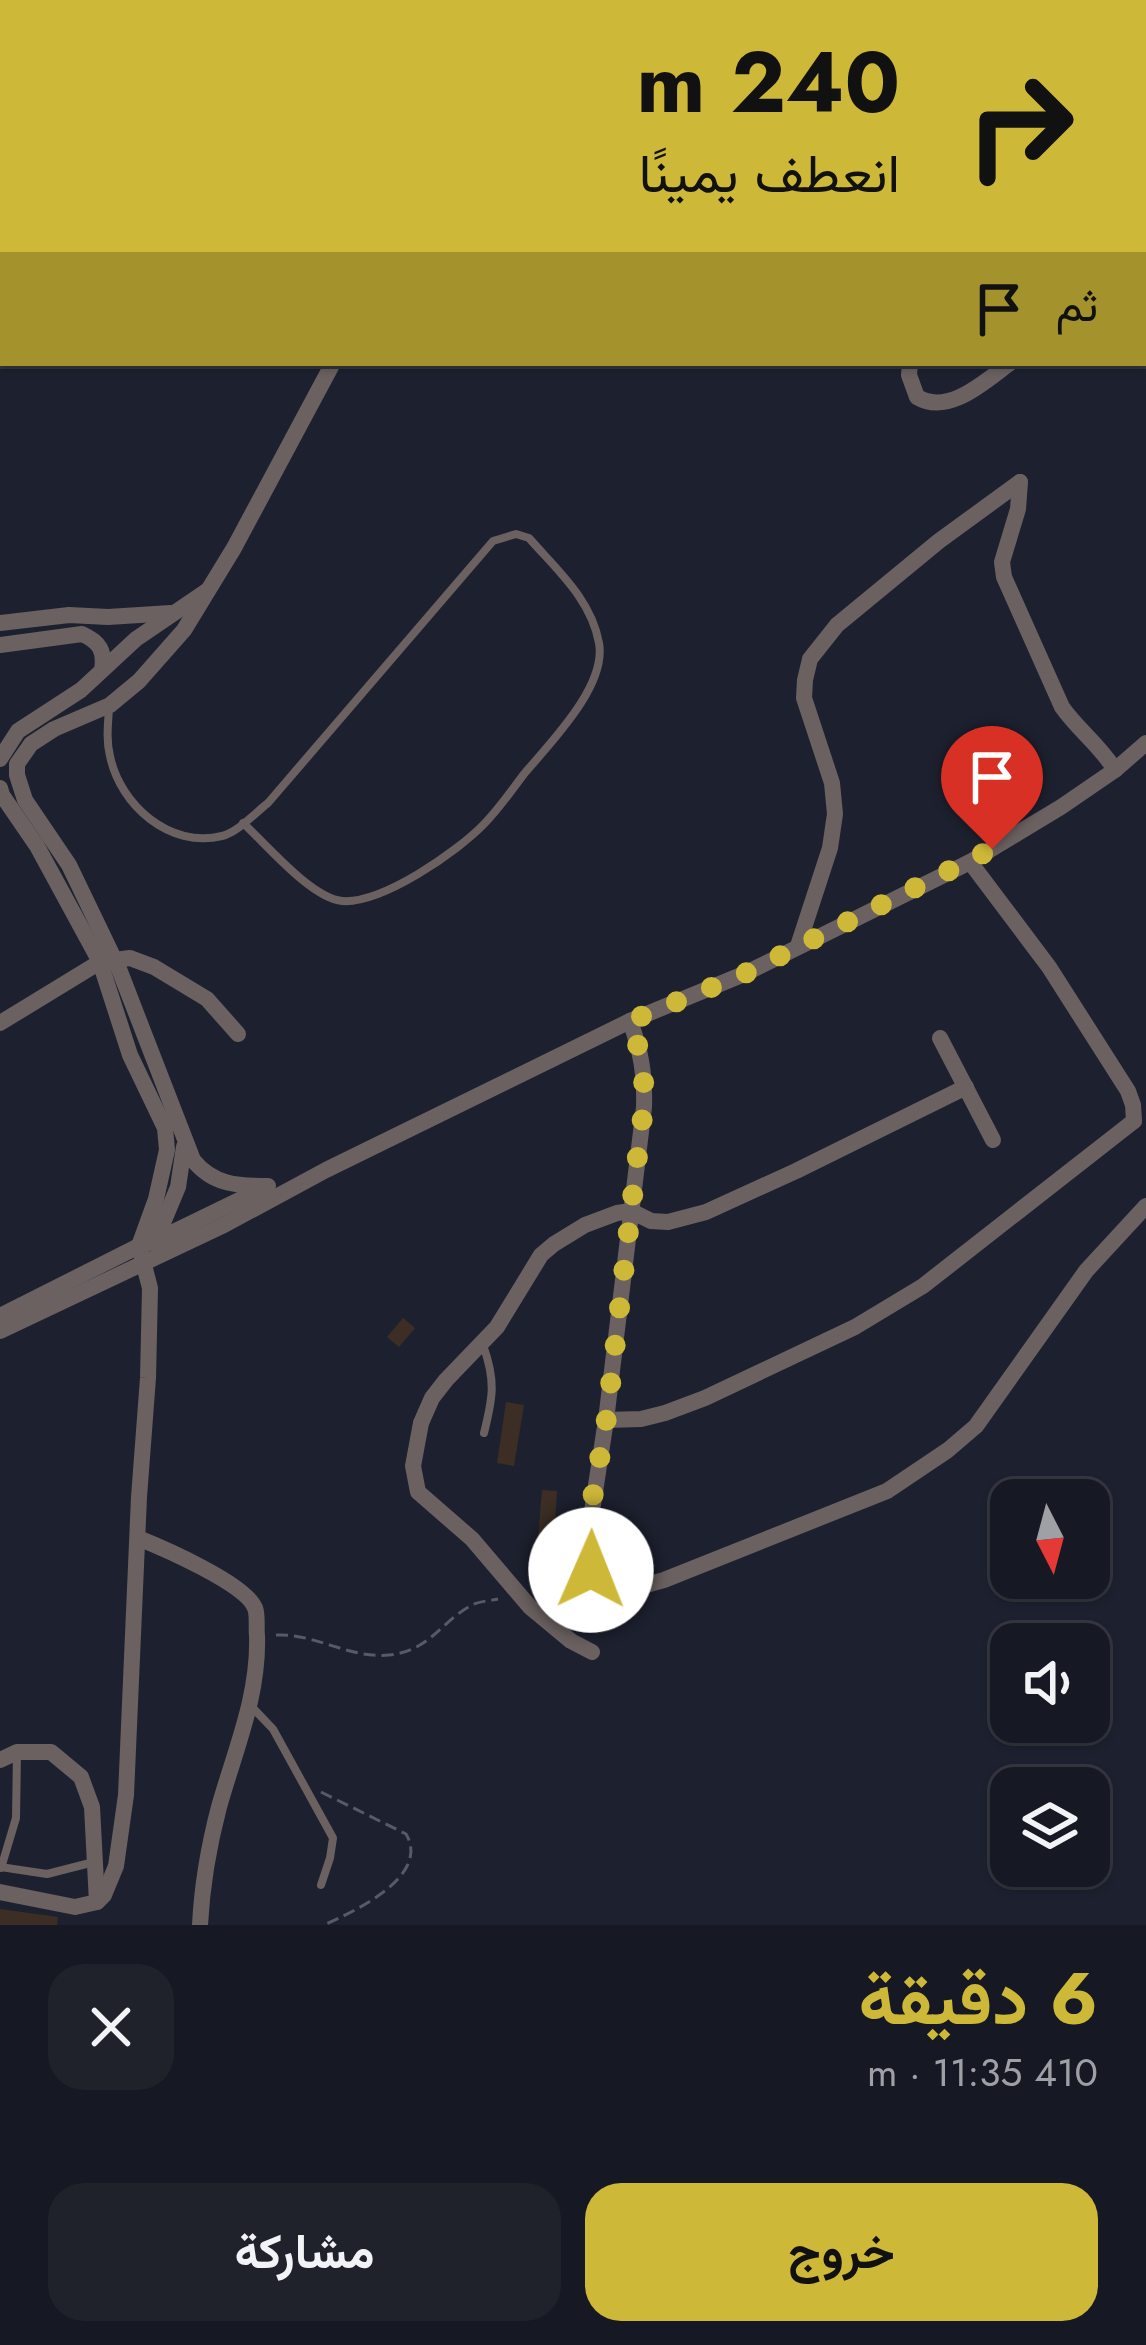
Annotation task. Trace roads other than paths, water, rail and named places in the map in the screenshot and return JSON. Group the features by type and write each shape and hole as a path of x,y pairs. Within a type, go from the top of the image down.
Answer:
{"street":[{"path":"268,1186 240,1186 209,1177 193,1160 159,1069 107,961 70,865 26,800 16,764 32,744 54,729 110,705 139,681 184,630 234,548 331,366"},
{"path":"910,366 917,397 934,404 976,388 1006,366"},
{"path":"798,946 830,848 836,814 832,783 804,698 810,658 837,625 1020,482 1018,509 1002,562 1010,595 1062,706 1115,770"},
{"path":"0,759 18,731 81,690 118,653 209,589"},
{"path":"0,623 69,615 172,613"},
{"path":"0,645 82,634 100,646 102,670"},
{"path":"0,1316 146,1250 267,1203 630,1021 744,974 970,862 1115,770 1146,743"},
{"path":"0,788 107,961 130,1055 167,1138 146,1250 151,1288 124,1824 116,1866 98,1902 75,1907 0,1892"},
{"path":"606,1420 664,1413 705,1398 855,1327 923,1286 1140,1123 1128,1091 1049,967 970,862"},
{"path":"0,1023 107,961 130,958 208,999 238,1034"},
{"path":"630,1021 645,1073 644,1106 588,1556 598,1582 609,1589 664,1580 887,1491 924,1468 976,1426 1086,1271 1146,1206"},
{"path":"940,1039 993,1139"},
{"path":"592,1652 530,1607 472,1538 418,1492 413,1466 416,1445 432,1398 497,1327 541,1255 584,1225 631,1211 651,1222 706,1212 965,1087"},
{"path":"146,1250 178,1187 185,1140"},
{"path":"0,1331 268,1186 326,1170"},
{"path":"138,1538 228,1580 256,1609 250,1706 219,1808 200,1925"},
{"path":"9,1756 51,1752 81,1777 92,1807 98,1902"}],"lane":[{"path":"110,705 110,760 137,807 161,829 183,837 226,836 268,803 493,541 516,534 529,538 585,602 600,644 599,665 580,704 484,825 419,875 344,901 320,895 243,823"},
{"path":"483,1343 494,1396 484,1433"},
{"path":"250,1706 273,1729 333,1838 321,1885"},
{"path":"9,1756 16,1818 0,1868 47,1874 95,1861"}]}
